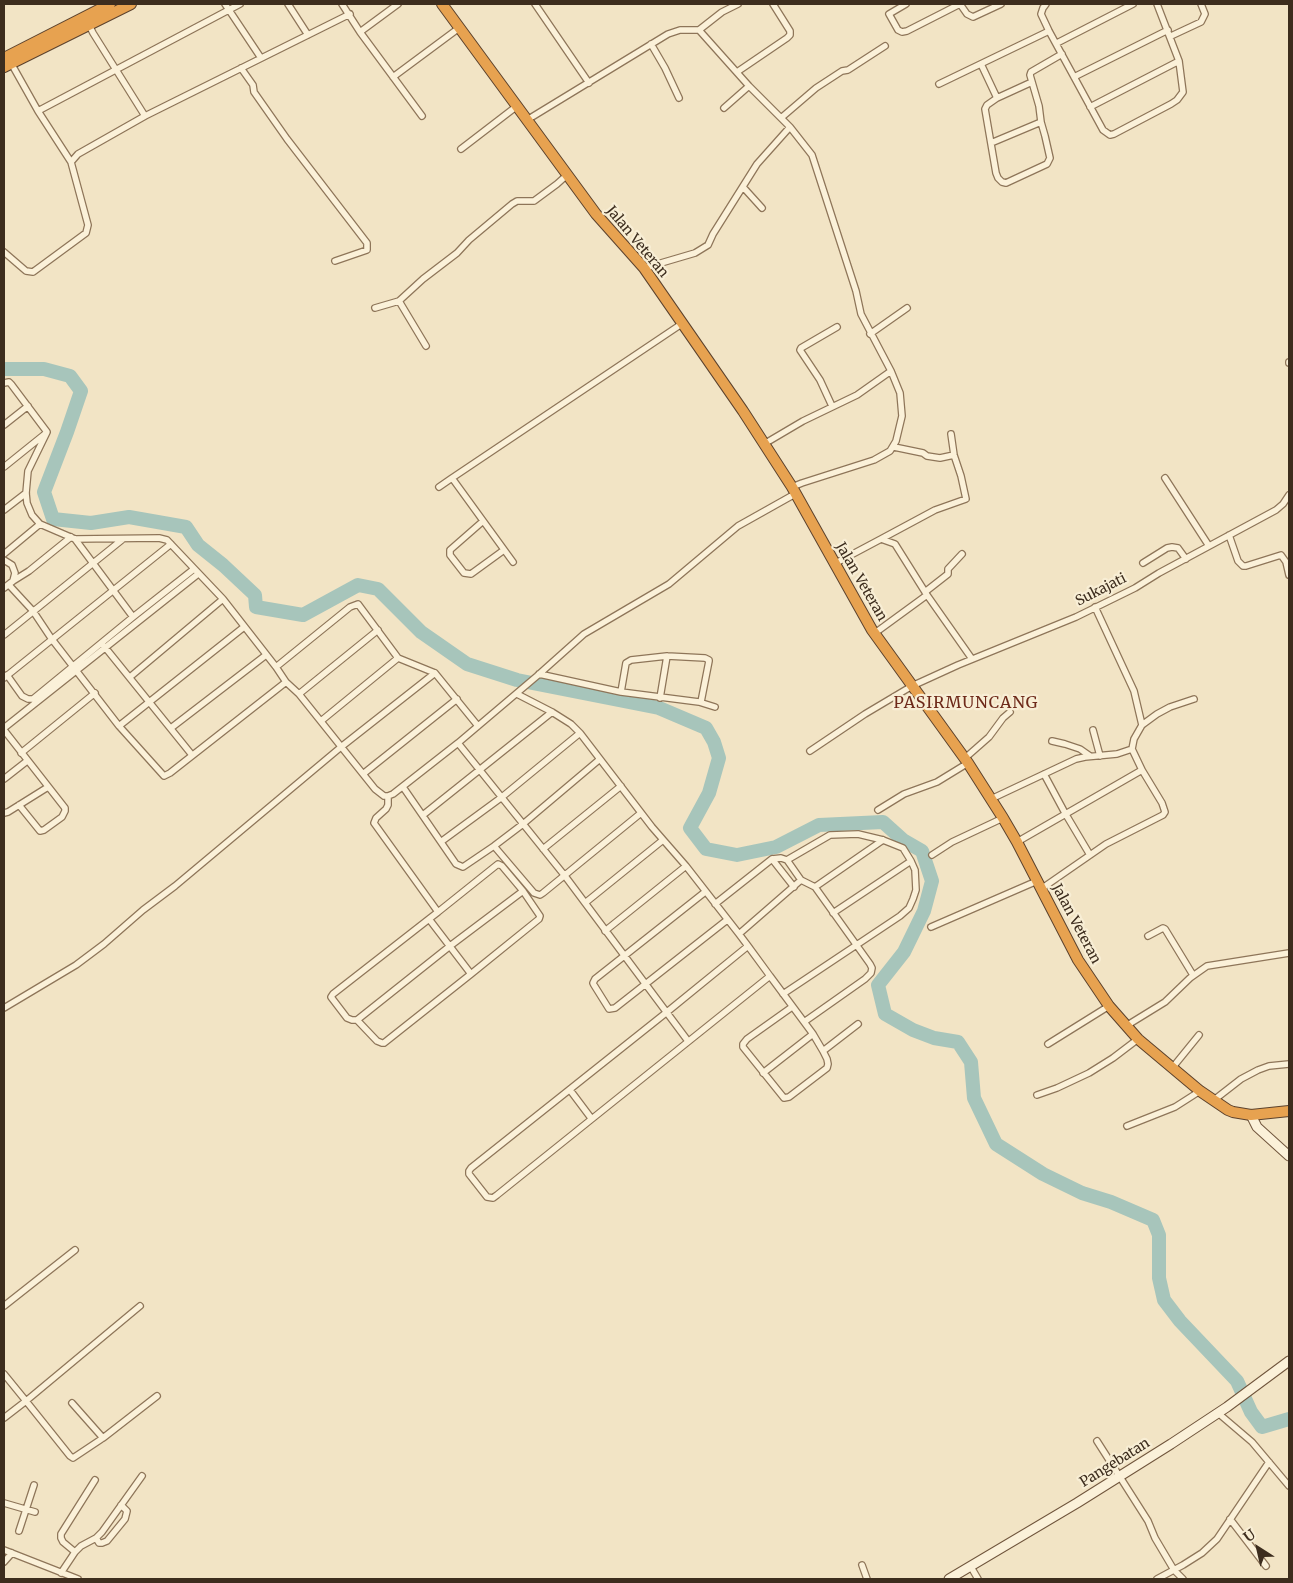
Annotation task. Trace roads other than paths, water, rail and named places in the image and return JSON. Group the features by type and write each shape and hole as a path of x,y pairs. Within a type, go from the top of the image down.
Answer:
{"highway":[{"path":"6,63 110,4"},
{"path":"6,63 132,4"},
{"name":"Jalan Veteran","path":"442,4 596,214 644,268 764,444 794,491 875,633 966,761 1003,818 1078,960 1109,1006 1138,1039 1200,1091 1233,1112 1251,1115 1289,1111"}],"street":[{"path":"38,110 227,7 240,4"},
{"path":"288,4 308,35"},
{"path":"342,4 360,32 422,116"},
{"path":"360,32 398,4"},
{"path":"535,4 589,82"},
{"path":"527,120 668,34 680,30 699,30 722,12 738,4"},
{"path":"737,72 787,38 790,34 773,4"},
{"path":"906,4 889,14 898,30 902,32 960,4 967,14 973,17 1001,4"},
{"path":"1046,4 1041,14 1049,31 1103,130 1106,133 1114,134 1171,104 1183,92 1180,61 1157,4"},
{"path":"1057,43 1133,4"},
{"path":"1074,77 1169,33 1201,22 1205,14 1201,4"},
{"path":"227,7 261,58"},
{"path":"71,162 84,150 145,116 350,14"},
{"path":"89,24 93,34 145,116"},
{"path":"393,76 459,28"},
{"path":"47,432 28,471 26,493 27,503 32,515 40,524 73,538 159,538 167,540 222,600 286,682 299,694 379,793 388,796 403,787 519,692 584,634 675,579 738,526 794,491 802,483 874,460 886,454 894,446 901,419 900,393 891,371 861,314 856,291 812,155 790,127 699,30"},
{"path":"939,84 1049,31"},
{"path":"651,44 679,98"},
{"path":"781,118 816,88 885,46"},
{"path":"1032,82 997,98 987,105 986,109 996,173 1002,182 1006,183 1047,164 1050,158 1039,106 1030,75 1031,72 1062,54"},
{"path":"1090,107 1180,61"},
{"path":"4,252 26,271 34,272 86,233 88,225 71,162 6,63"},
{"path":"981,64 997,98"},
{"path":"241,68 252,85 254,92 287,139 367,244 367,250 335,261"},
{"path":"724,108 750,86"},
{"path":"461,149 517,106"},
{"path":"991,143 1041,122"},
{"path":"644,268 695,253 708,246 713,234 756,164 790,127"},
{"path":"375,308 399,301 423,279 458,253 469,240 512,204 517,201 534,202 567,175"},
{"path":"743,187 762,208"},
{"path":"399,301 426,346"},
{"path":"870,334 908,308"},
{"path":"439,487 683,323"},
{"path":"832,406 820,380 800,350 837,327"},
{"path":"764,444 832,406 857,395 891,371"},
{"path":"4,383 9,382 11,384 47,432"},
{"path":"4,425 28,406"},
{"path":"4,467 47,432"},
{"path":"834,564 935,510 966,499 954,455 951,434"},
{"path":"894,446 940,458 954,455"},
{"path":"452,478 512,562"},
{"path":"1165,478 1209,546"},
{"path":"4,510 26,493"},
{"name":"Sukajati","path":"810,751 912,686 972,659 1076,617 1135,588 1159,573 1276,510 1289,495"},
{"path":"482,522 450,550 450,555 464,573 471,574 504,550"},
{"path":"4,554 40,524"},
{"path":"1229,536 1238,561 1243,566 1281,555 1286,562 1289,575"},
{"path":"73,538 94,563 133,617"},
{"path":"9,585 30,572 73,538"},
{"path":"4,635 123,539"},
{"path":"880,539 895,544 926,594 972,659"},
{"path":"171,544 6,676 22,696 30,700 33,699 196,572"},
{"path":"1143,563 1167,548 1172,547 1178,548 1186,559"},
{"path":"875,633 926,594 948,574 948,569 962,554"},
{"path":"4,560 9,563 15,573 9,585"},
{"path":"103,645 133,617 196,572"},
{"path":"9,585 33,611 119,726 164,776 286,682"},
{"path":"130,677 222,600"},
{"path":"276,667 358,604 363,608 398,658 435,673 478,726"},
{"path":"1095,607 1134,691 1142,725"},
{"path":"119,726 244,627"},
{"path":"299,694 378,630"},
{"path":"103,645 192,755"},
{"path":"171,728 266,655"},
{"path":"621,692 626,663 628,661 667,656 705,658 709,660 701,702"},
{"path":"660,698 667,656"},
{"path":"321,721 398,658"},
{"path":"19,805 38,828 44,830 62,817 66,811 5,733 75,668"},
{"path":"4,1008 76,965 104,944 341,747 435,673"},
{"path":"538,675 621,692 701,702 715,708"},
{"path":"519,692 571,724 580,733 641,813 686,866 739,934 813,1034 828,1064 826,1068 790,1098 784,1098 743,1047 743,1044 746,1039 792,1007"},
{"path":"21,754 95,693"},
{"path":"363,774 457,699"},
{"path":"931,927 1039,885 1080,863 1106,844 1163,815 1165,812 1162,803 1132,749 1134,739 1142,725 1164,709 1194,699"},
{"path":"423,815 552,712"},
{"path":"878,810 904,794 937,782 966,761 1010,712"},
{"path":"1093,730 1100,756"},
{"path":"442,842 502,797 580,733"},
{"path":"1052,740 1080,749 1090,756"},
{"path":"458,743 565,876 688,1041"},
{"path":"991,799 1076,759 1117,754 1132,749"},
{"path":"403,787 456,864 461,867 467,865 523,824 600,759"},
{"path":"4,779 28,761"},
{"path":"1017,842 1142,770"},
{"path":"1044,774 1090,855"},
{"path":"543,849 621,786"},
{"path":"4,813 48,787"},
{"path":"388,796 386,809 376,818 374,823 438,912"},
{"path":"494,846 536,895 543,893 565,876 641,813"},
{"path":"932,855 952,842 1003,818"},
{"path":"715,904 772,859 787,860 830,835 858,834 883,840 903,848 915,870 914,899 909,908 900,916 783,994"},
{"path":"584,903 663,840"},
{"path":"814,887 883,840"},
{"path":"772,859 794,887"},
{"path":"787,860 801,880 814,887 857,944 872,968 871,973 865,979 804,1022"},
{"path":"833,913 911,861"},
{"path":"498,864 502,866 523,891 540,916 539,919 471,974 382,1043 357,1020 347,1018 331,997 438,912 498,864"},
{"path":"605,931 686,866"},
{"path":"739,934 801,880"},
{"path":"357,1020 523,891"},
{"path":"705,892 593,981 609,1009 615,1008 646,985 727,920"},
{"path":"429,919 471,974"},
{"path":"1148,936 1163,928 1165,929 1193,975"},
{"path":"748,946 470,1168 469,1174 487,1198 493,1198 770,976"},
{"path":"1126,1026 1165,1002 1193,975 1207,966 1289,953"},
{"path":"1048,1044 1109,1006"},
{"path":"823,1051 858,1024"},
{"path":"763,1073 813,1034"},
{"path":"1173,1067 1199,1035"},
{"path":"1037,1095 1089,1073 1138,1039"},
{"path":"1214,1100 1241,1079 1258,1070 1269,1066 1289,1064"},
{"path":"570,1090 591,1118"},
{"path":"1127,1126 1175,1107 1200,1091"},
{"path":"1251,1115 1257,1127 1289,1156"},
{"path":"4,1306 75,1250"},
{"path":"4,1418 140,1306"},
{"name":"Pangebatan","path":"949,1579 971,1568 1171,1444 1227,1407 1289,1361"},
{"path":"4,1374 72,1458 75,1458 103,1438 157,1396"},
{"path":"72,1403 103,1438"},
{"path":"1218,1413 1252,1442 1289,1486"},
{"path":"1097,1441 1148,1521 1155,1538 1174,1570 1183,1579"},
{"path":"1157,1579 1210,1546 1269,1462"},
{"path":"61,1573 81,1546 96,1538 102,1532 142,1476"},
{"path":"75,1552 63,1542 61,1534 95,1480"},
{"path":"19,1531 34,1486"},
{"path":"4,1503 35,1512"},
{"path":"96,1538 99,1543 107,1542 125,1519 127,1511 122,1505"},
{"path":"1230,1519 1266,1566"},
{"path":"4,1550 78,1579"},
{"path":"4,1562 12,1553"},
{"path":"862,1565 867,1579"},
{"path":"971,1568 978,1579"}],"waterway":[{"path":"4,369 44,369 70,376 81,391 44,492 53,519 91,523 129,517 186,527 198,545 255,595 256,607 303,615 358,585 378,589 421,632 467,664 517,680 659,708 706,728 714,742 719,758 709,793 690,828 706,849 737,855 776,847 819,825 883,822 903,840 922,851 932,881 924,911 904,952 878,985 885,1014 913,1030 934,1038 958,1042 971,1062 974,1098 996,1144 1043,1174 1082,1193 1111,1202 1153,1220 1159,1235 1159,1278 1164,1300 1180,1321 1237,1381 1251,1412 1262,1427 1289,1419"}],"district":[{"name":"PASIRMUNCANG","path":"966,703"}]}
